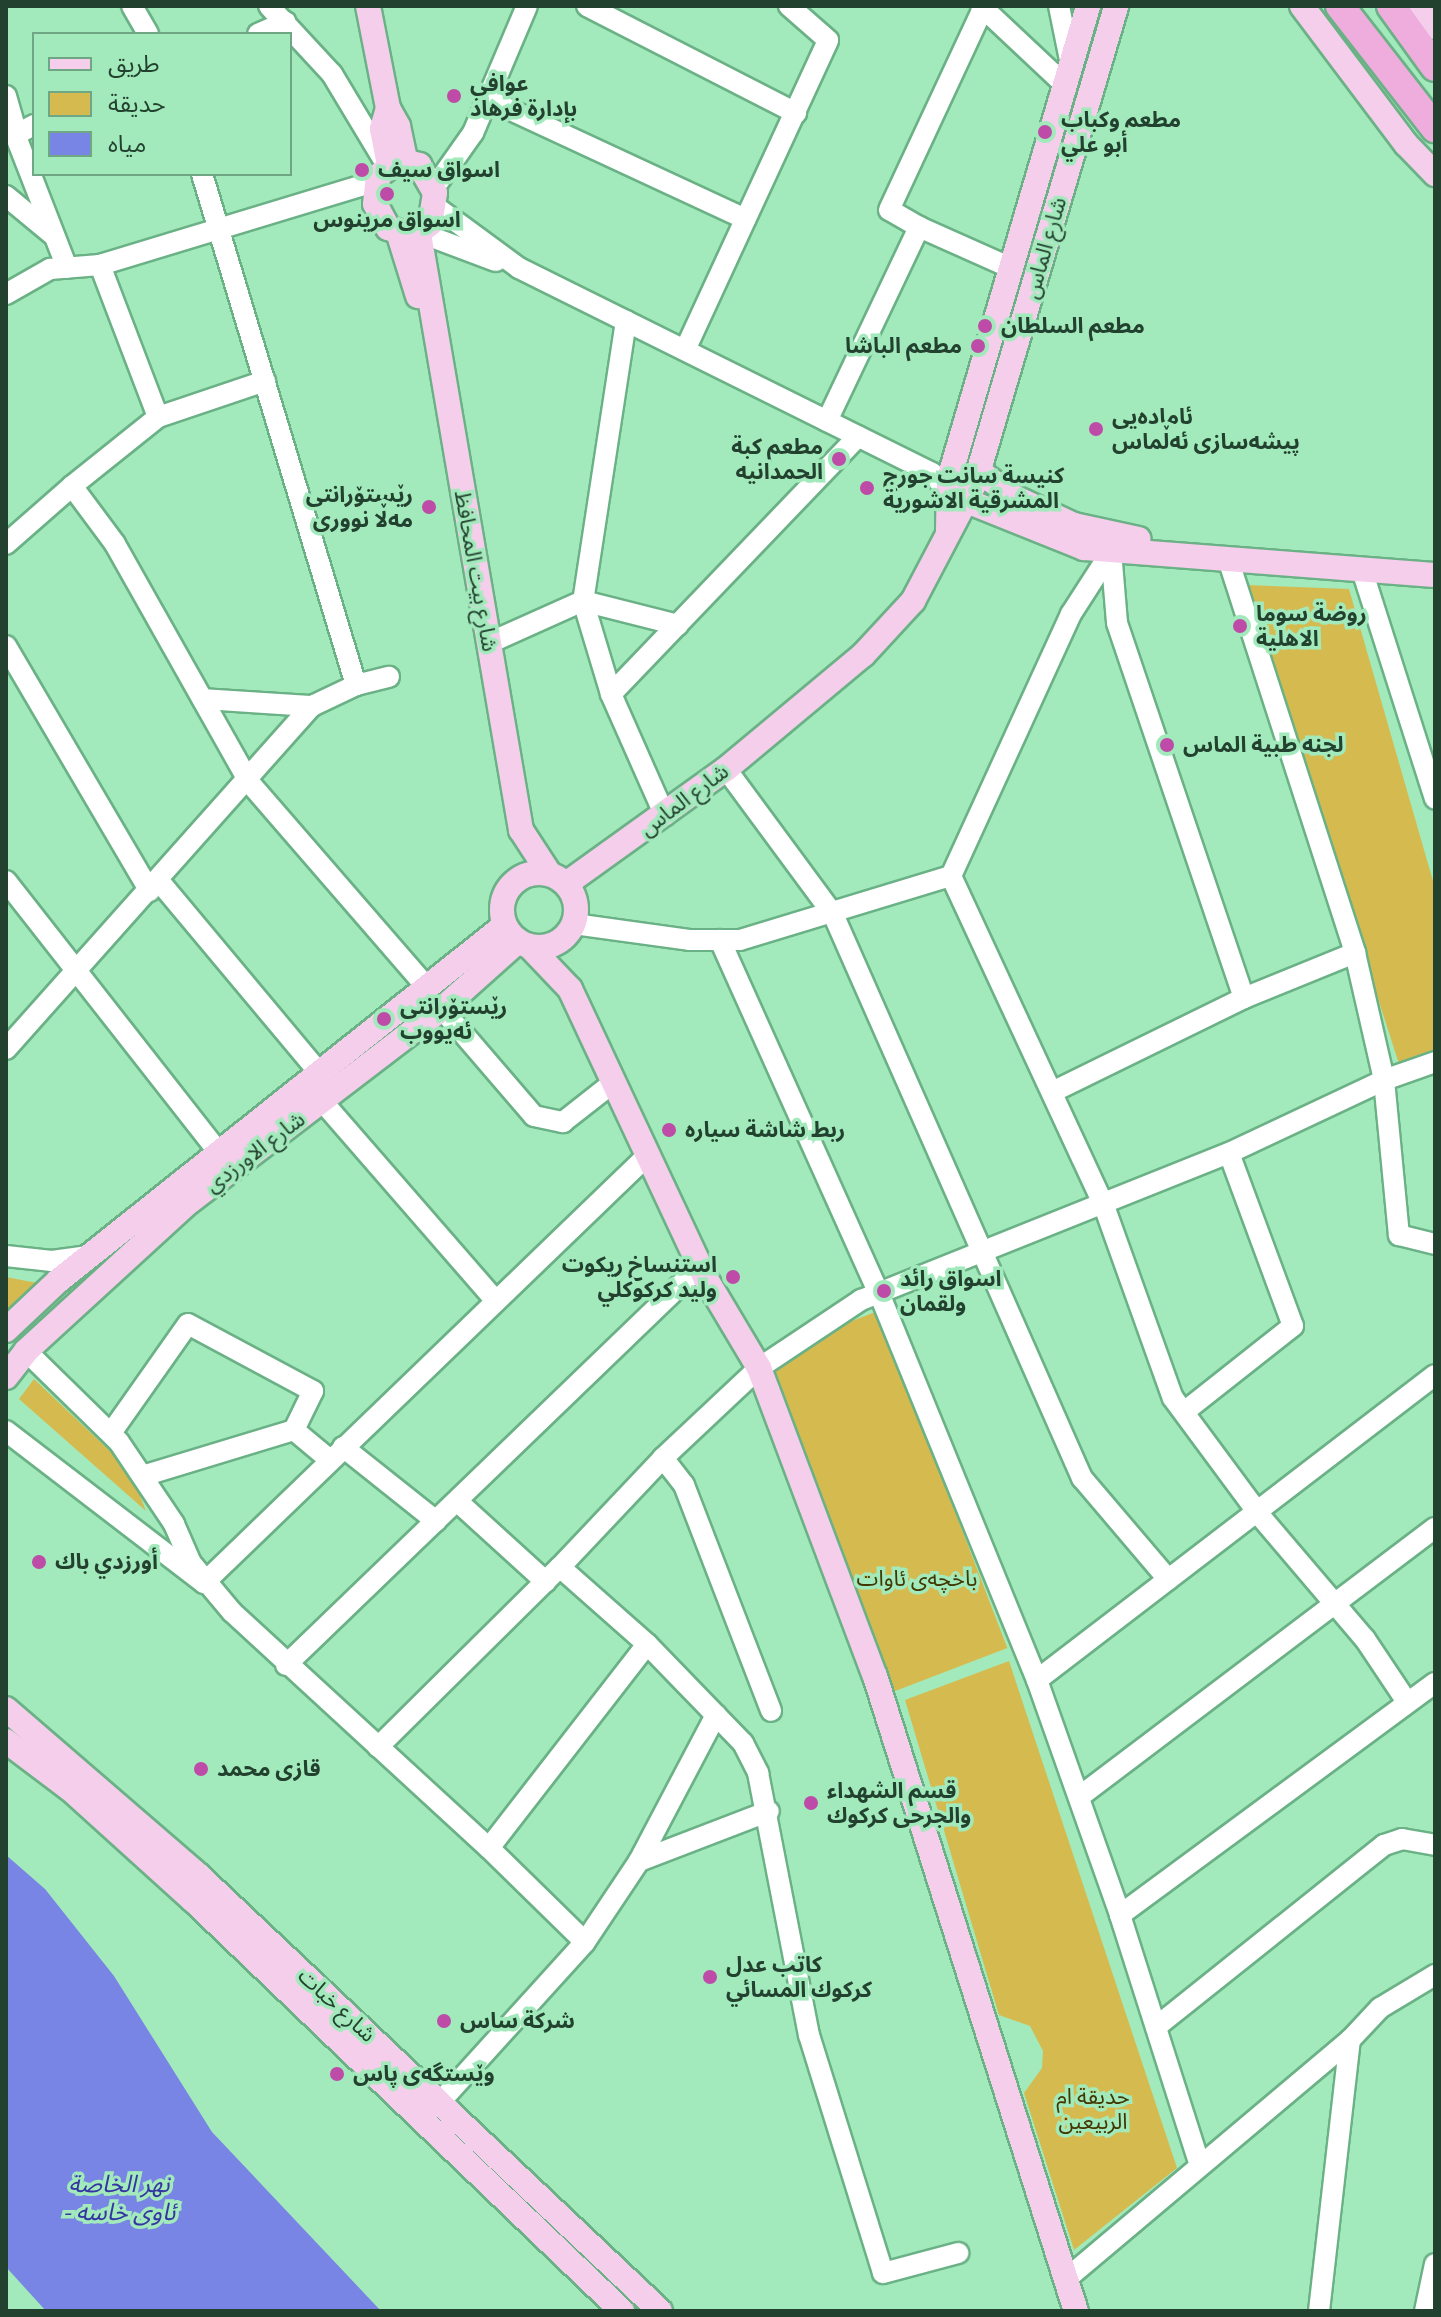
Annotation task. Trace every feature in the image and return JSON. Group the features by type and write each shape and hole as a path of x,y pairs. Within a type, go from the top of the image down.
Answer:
{"highway":[{"path":"1340,6 1435,128"},
{"path":"1391,6 1435,67"}],"main road":[{"name":"شارع بيت المحافظ","path":"368,6 388,108 398,126 380,217 413,234 418,299 428,311 521,830 511,886"},
{"name":"شارع الماس","path":"948,530 947,491 1088,6"},
{"name":"شارع الماس","path":"558,879 665,816 726,769 900,620 939,558 948,530 968,503 1116,6"},
{"path":"1302,6 1406,144 1435,174"},
{"path":"1418,6 1435,27"},
{"path":"389,167 423,168 435,197 413,234"},
{"path":"979,471 1012,496 1111,543 1229,562 1435,575"},
{"path":"947,491 968,503 1070,543 1435,562"},
{"name":"شارع بيت المحافظ","path":"521,830 558,879"},
{"path":"570,989 570,930 575,899 558,879 528,874 511,886 502,905 517,938 570,989 700,1266 759,1368 875,1676 1076,2311"},
{"path":"517,938 545,947 570,930"},
{"name":"شارع الاورزدي","path":"6,1330 58,1281 97,1254 428,989 517,938"},
{"name":"شارع الاورزدي","path":"6,1377 26,1351 184,1206 442,1009 517,938"},
{"name":"شارع خبات","path":"6,1709 196,1873 660,2311"},
{"name":"شارع خبات","path":"6,1741 70,1789 194,1901 622,2311"}],"street":[{"path":"132,6 147,32"},
{"path":"6,294 22,281 67,268 100,265 389,167 332,74 269,6"},
{"path":"519,268 435,197 487,99 527,6"},
{"path":"587,6 796,113"},
{"path":"685,350 828,40 789,6"},
{"path":"1059,6 1068,75"},
{"path":"1011,268 919,227 889,210 982,7 1068,75"},
{"path":"262,32 285,22"},
{"path":"6,96 25,130 32,154"},
{"path":"487,99 746,219"},
{"path":"38,176 67,268"},
{"path":"203,176 356,685"},
{"path":"6,196 56,238"},
{"path":"827,421 919,227"},
{"path":"413,234 519,268 932,473 947,491"},
{"path":"100,265 158,417"},
{"path":"626,321 583,601 611,694 665,816"},
{"path":"6,544 158,417 265,381"},
{"path":"611,694 858,436"},
{"path":"72,486 115,544 249,782 428,989"},
{"path":"570,930 740,940 951,876 1071,614 1111,543"},
{"path":"1111,543 1117,623 1244,998"},
{"path":"1229,562 1355,953 1384,1080 1399,1235 1435,1244"},
{"path":"1362,570 1435,799"},
{"path":"489,643 583,601 678,625"},
{"path":"6,646 154,886 321,1075"},
{"path":"6,1049 249,782 312,706 356,685 389,677"},
{"path":"203,699 312,706"},
{"path":"726,769 833,914 985,1250 1082,1478 1168,1579"},
{"path":"951,876 1103,1203 1137,1309 1173,1398 1255,1508 1334,1603 1407,1702"},
{"path":"6,881 79,968 220,1154"},
{"path":"720,940 879,1293 1037,1680 1120,1915 1199,2163"},
{"path":"1052,1092 1244,998 1355,953"},
{"path":"442,1009 534,1116 563,1122 614,1082"},
{"path":"378,1747 553,1574 663,1458 759,1368 805,1334 879,1293 1229,1153 1384,1080 1435,1062"},
{"path":"322,1101 496,1301"},
{"path":"1184,1412 1293,1326 1229,1153"},
{"path":"204,1583 648,1155"},
{"path":"6,1256 52,1261 97,1254"},
{"path":"286,1665 700,1266"},
{"path":"111,1433 188,1324 313,1391 294,1430"},
{"path":"26,1351 111,1433 143,1476 204,1583"},
{"path":"1037,1680 1255,1508 1435,1375"},
{"path":"143,1476 294,1430 336,1453 436,1521"},
{"path":"6,1431 204,1583 286,1665 489,1848 585,1942"},
{"path":"663,1458 684,1485 771,1711"},
{"path":"457,1501 647,1644 751,1756 769,1811 809,2035 883,2273 958,2253"},
{"path":"1079,1797 1435,1528"},
{"path":"489,1848 647,1644"},
{"path":"1120,1915 1435,1683"},
{"path":"440,2102 585,1942 639,1861 716,1715"},
{"path":"639,1861 769,1811"},
{"path":"1156,2027 1384,1845 1402,1839 1435,1845"},
{"path":"1065,2280 1199,2163 1350,2040 1380,2008 1435,1975"},
{"path":"1319,2311 1350,2040"},
{"path":"1425,2311 1435,2264"}],"green space":[{"path":"1245,585 1349,589 1435,888 1435,1054 1400,1067"},
{"path":"6,1277 32,1282 52,1283 6,1317"},
{"name":"باخچەی ئاوات","path":"878,1311 1007,1648 891,1693 761,1356"},
{"path":"34,1379 112,1453 134,1481 146,1511 19,1399"},
{"name":"حديقة ام الربيعين","path":"1009,1661 1177,2168 1074,2250 1024,2093 1042,2068 1043,2051 1030,2026 999,2015 905,1700"}],"water":[{"name":"نهر الخاصة - ئاوی خاسە","path":"6,1855 45,1889 114,1976 212,2132 381,2311 46,2311 6,2267"}],"place":[{"name":"عوافي بإدارة فرهاد","path":"454,96"},
{"name":"مطعم وكباب أبو علي","path":"1045,132"},
{"name":"اسواق سيف","path":"362,170"},
{"name":"اسواق مرينوس","path":"387,194"},
{"name":"مطعم السلطان","path":"985,326"},
{"name":"مطعم الباشا","path":"978,346"},
{"name":"ئامادەیی پیشەسازی ئەڵماس","path":"1096,429"},
{"name":"مطعم كبة الحمدانيه","path":"839,459"},
{"name":"كنيسة سانت جورج المشرقية الاشورية","path":"867,488"},
{"name":"رێستۆرانتی مەڵا نووری","path":"429,507"},
{"name":"روضة سوما الاهلية","path":"1240,626"},
{"name":"لجنه طبية الماس","path":"1167,745"},
{"name":"رێستۆرانتی ئەیووب","path":"384,1019"},
{"name":"ربط شاشة سياره","path":"669,1130"},
{"name":"استنساخ ريكوت وليد كركوكلي","path":"733,1277"},
{"name":"اسواق رائد ولقمان","path":"884,1291"},
{"name":"أورزدي باك","path":"39,1562"},
{"name":"قازی محمد","path":"201,1769"},
{"name":"قسم الشهداء والجرحى كركوك","path":"811,1803"},
{"name":"كاتب عدل كركوك المسائي","path":"710,1977"},
{"name":"شركة ساس","path":"444,2021"},
{"name":"وێستگەی پاس","path":"337,2074"}]}
